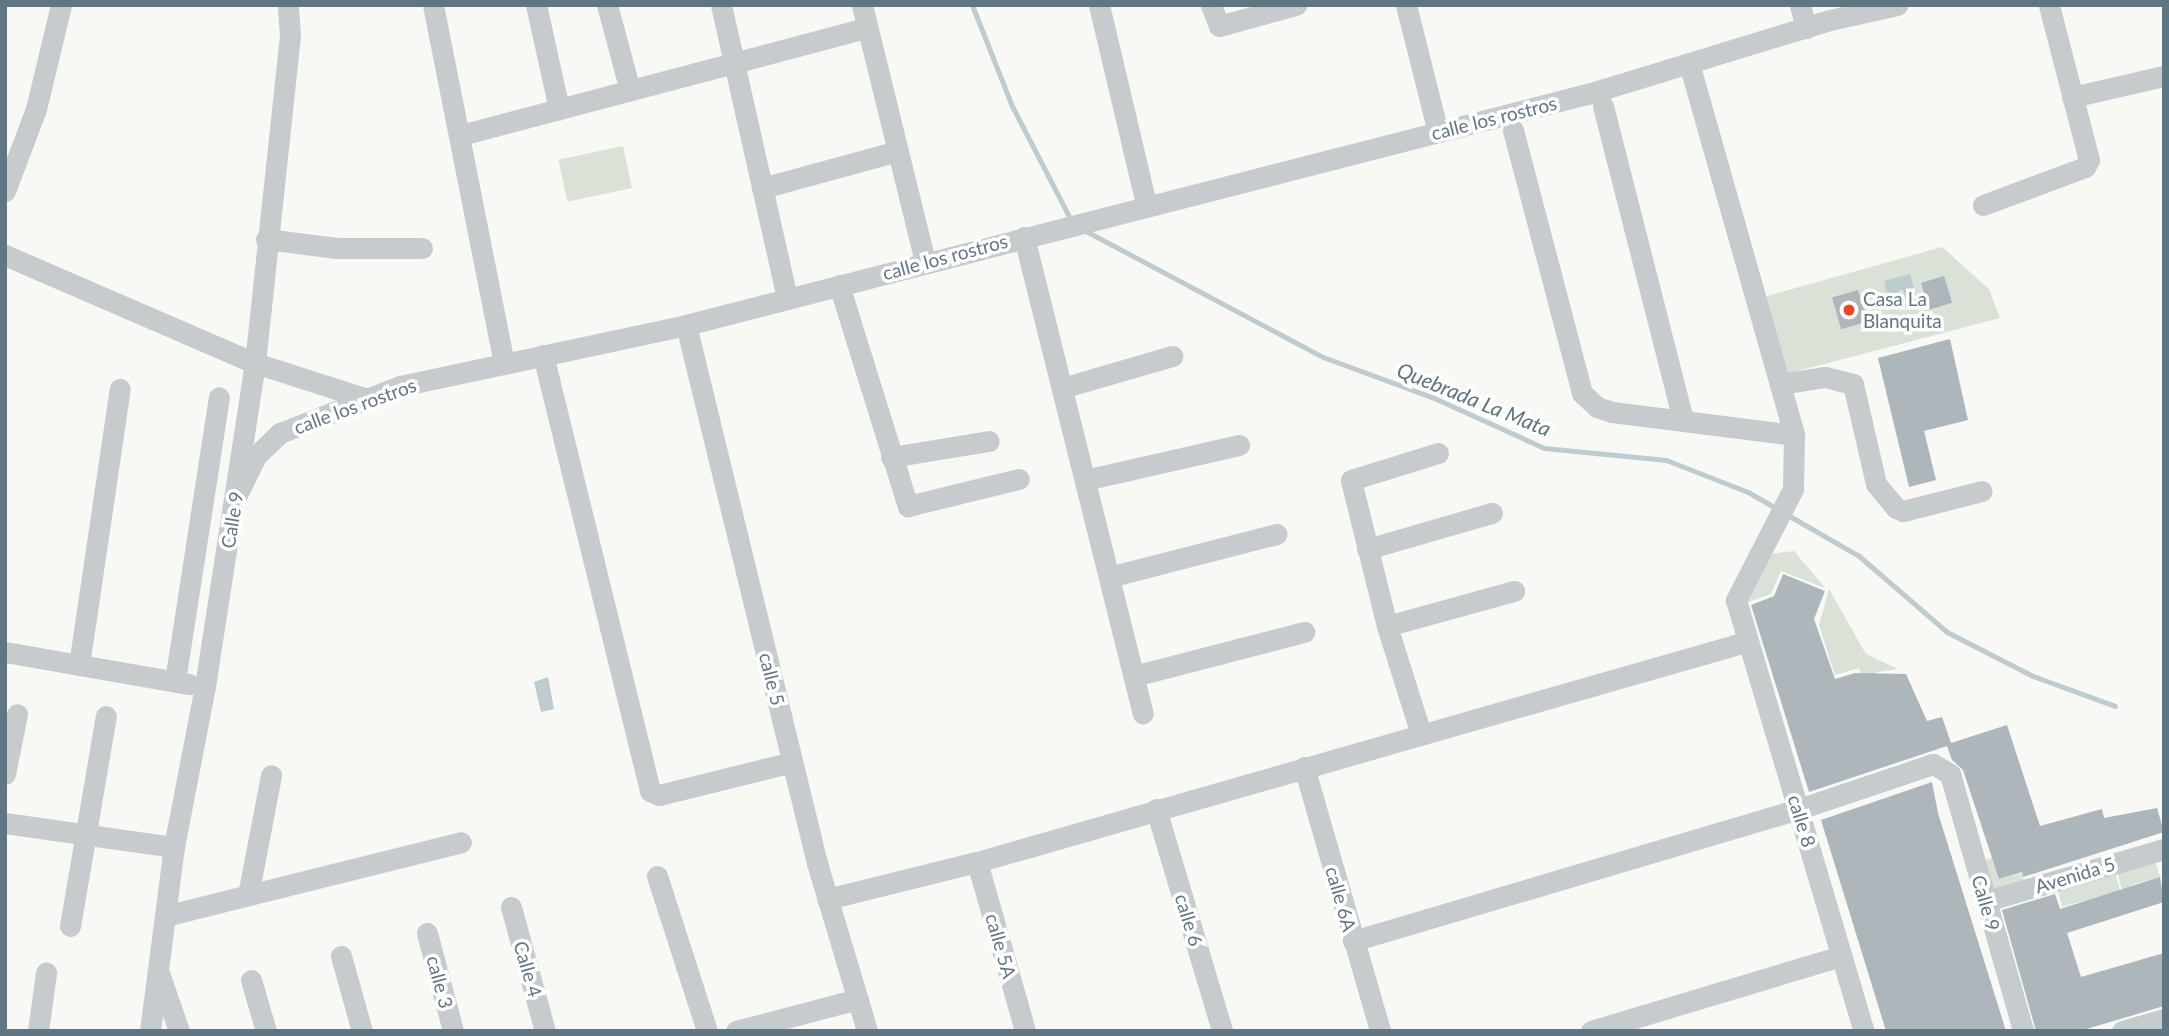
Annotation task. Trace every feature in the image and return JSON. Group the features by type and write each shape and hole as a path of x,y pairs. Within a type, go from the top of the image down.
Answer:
{"street":[{"path":"5,191 37,109 61,5"},
{"name":"Calle 9","path":"150,1031 174,847 205,686 255,363 265,239 290,36 288,5"},
{"path":"433,5 461,135 504,363"},
{"path":"537,5 559,109"},
{"path":"607,5 630,90"},
{"path":"721,5 787,299"},
{"path":"862,5 925,262"},
{"path":"1099,5 1146,204"},
{"path":"1211,5 1219,26 1296,5"},
{"path":"1406,5 1438,132"},
{"path":"1800,5 1806,28"},
{"name":"calle los rostros","path":"235,499 256,456 270,441 366,399 504,363 686,325 1146,204 1438,132 1806,28 1828,13 1897,5"},
{"path":"1983,205 2087,164 2049,5"},
{"path":"461,135 867,28"},
{"path":"1513,130 1582,393 1597,407 1612,412 1794,435 1689,63"},
{"path":"2072,97 2164,76"},
{"path":"1603,106 1683,421"},
{"path":"762,188 897,151"},
{"path":"1024,237 1143,713"},
{"path":"265,239 336,248 422,248"},
{"path":"5,255 255,363 366,399"},
{"path":"839,285 903,500 913,508 1019,479"},
{"name":"calle 5","path":"686,325 827,899 867,1031"},
{"path":"543,355 650,791 659,795 792,762"},
{"path":"1062,388 1172,356"},
{"path":"1780,384 1825,377 1853,384 1876,484 1896,508 1903,511 1982,491"},
{"path":"79,665 120,389"},
{"path":"175,681 219,397"},
{"name":"calle 8","path":"1794,435 1793,489 1768,542 1738,590 1738,611 1745,642 1799,809 1864,1031"},
{"path":"891,457 989,441"},
{"path":"1085,480 1239,445"},
{"path":"1421,734 1387,626 1351,480 1438,453"},
{"path":"1367,549 1492,513"},
{"path":"1109,578 1277,534"},
{"path":"1387,626 1514,591"},
{"path":"1134,676 1304,632"},
{"path":"827,899 977,862 1745,642"},
{"path":"5,652 205,686"},
{"path":"5,774 17,714"},
{"path":"70,926 106,716"},
{"name":"Calle 9","path":"1799,809 1933,764 1944,767 1950,774 2023,1031"},
{"name":"calle 6A","path":"1304,767 1380,1031"},
{"path":"248,895 271,775"},
{"name":"calle 6","path":"1156,809 1222,1031"},
{"path":"1353,941 1799,809"},
{"path":"5,822 174,847"},
{"path":"165,916 461,842"},
{"name":"Avenida 5","path":"1986,901 2164,849"},
{"name":"calle 5A","path":"977,862 1025,1031"},
{"path":"657,876 707,1031"},
{"name":"Calle 4","path":"511,908 545,1031"},
{"name":"calle 3","path":"427,933 453,1031"},
{"path":"341,956 362,1031"},
{"path":"1591,1031 1841,956"},
{"path":"158,969 179,1031"},
{"path":"37,1031 46,973"},
{"path":"251,980 266,1031"},
{"path":"736,1031 858,999"},
{"path":"2122,1031 2164,1018"}],"shaded area":[{"path":"623,146 632,188 567,202 558,160"},
{"path":"1942,247 1989,289 2000,318 1786,374 1764,297"},
{"path":"1910,274 1918,302 1908,305 1903,290 1899,290 1903,305 1891,308 1884,281"},
{"path":"1794,551 1825,588 1781,571 1771,594 1746,603 1771,554"},
{"path":"1829,589 1866,654 1898,669 1876,672 1885,706 1872,710 1859,668 1835,675 1819,625"},
{"path":"548,677 554,709 541,712 534,682"},
{"path":"1994,857 1999,879 2022,873 2024,882 1993,892 1983,861"},
{"path":"2155,860 2160,877 2131,885 2138,910 2128,912 2117,872"},
{"path":"2115,872 2120,891 2062,907 2057,888"}],"building":[{"path":"1944,276 1952,303 1929,310 1921,283"},
{"name":"Casa La Blanquita","path":"1858,290 1867,322 1841,329 1832,297"},
{"path":"1950,339 1968,420 1924,431 1936,480 1909,487 1878,358"},
{"path":"1783,574 1825,591 1814,619 1835,679 1855,673 1906,674 1927,721 1942,717 1951,743 2007,725 2040,826 2102,809 2104,818 2157,808 2164,832 2023,877 2022,872 1999,879 1963,770 1952,760 1947,746 1809,792 1751,605 1774,596"},
{"path":"1932,782 1938,813 2006,1031 1886,1031 1821,820"},
{"path":"2160,877 2164,902 2067,933 2081,977 2164,953 2164,1006 2080,1031 2036,1031 2002,910 2055,894 2060,909"}],"waterway":[{"name":"Quebrada La Mata","path":"972,5 1012,106 1072,222"},
{"name":"Quebrada La Mata","path":"1082,229 1323,357 1432,397 1544,448 1666,460 1748,492 1777,509"},
{"name":"Quebrada La Mata","path":"1786,514 1859,556 1947,632 2033,676 2115,706"}],"place":[{"name":"Casa La Blanquita","path":"1849,310"}]}
